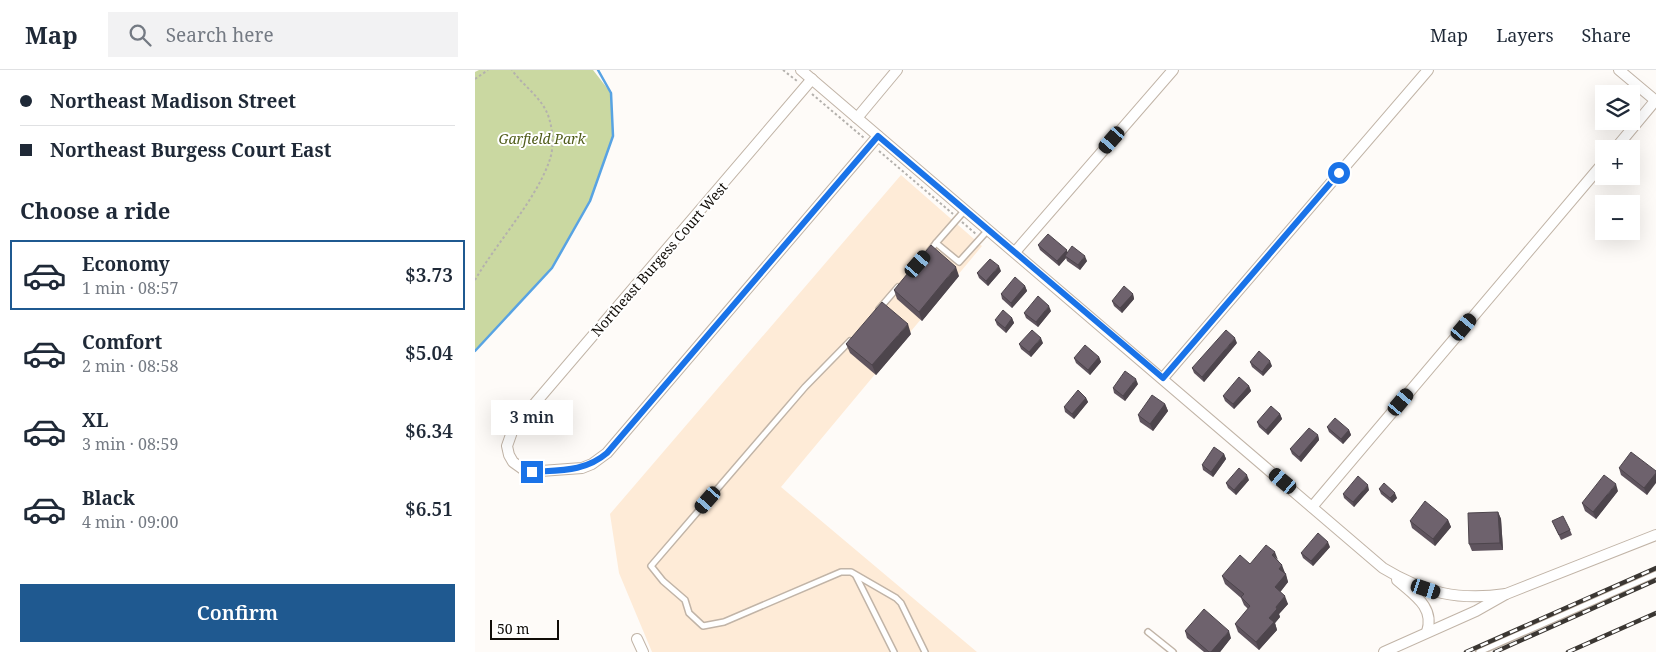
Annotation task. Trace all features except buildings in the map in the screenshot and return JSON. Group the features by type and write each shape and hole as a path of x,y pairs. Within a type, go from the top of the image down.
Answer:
{"street":[{"path":"801,70 857,118 874,140 989,230 1423,603 1429,615 1427,632"},
{"path":"857,118 897,70"},
{"path":"1015,252 1173,70"},
{"path":"1163,378 1427,70"},
{"path":"1619,70 1656,101 1623,140"},
{"name":"Northeast Burgess Court West","path":"812,79 513,429 508,441 509,455 513,462 527,472 582,468 598,461 757,279 874,140"},
{"path":"1312,507 1595,173"},
{"path":"1384,652 1506,594 1656,534"},
{"path":"1383,568 1411,583 1441,593 1479,598 1506,594"},
{"path":"637,639 643,652"}],"lane":[{"path":"924,257 965,210"},
{"path":"936,243 959,262 989,230"},
{"path":"874,315 905,279"},
{"path":"854,337 805,387 651,566 663,581 685,600 689,613 703,626 724,622 841,572 856,575 896,598 901,603 925,652"},
{"path":"1479,652 1656,574"},
{"path":"856,575 894,652"},
{"path":"1148,632 1173,652"}],"path":[{"path":"475,78 488,70"},
{"path":"475,280 491,253 530,198 550,160 553,144 549,118 542,104 512,70"},
{"path":"783,70 874,140 981,238"}],"shaded area":[{"path":"901,175 982,246 781,487 977,652 652,652 619,573 610,514"}],"green space":[{"name":"Garfield Park","path":"479,70 593,70 611,93 613,136 590,201 552,268 475,351 475,72"}],"waterway":[{"path":"475,351 552,268 590,201 613,136 611,93 598,70"}],"railway":[{"path":"1466,652 1656,568"},
{"path":"1495,652 1656,580"},
{"path":"1568,652 1656,613"}],"route":[{"path":"532,472 582,468 598,461 607,453 878,136 1163,378 1339,173"}]}
